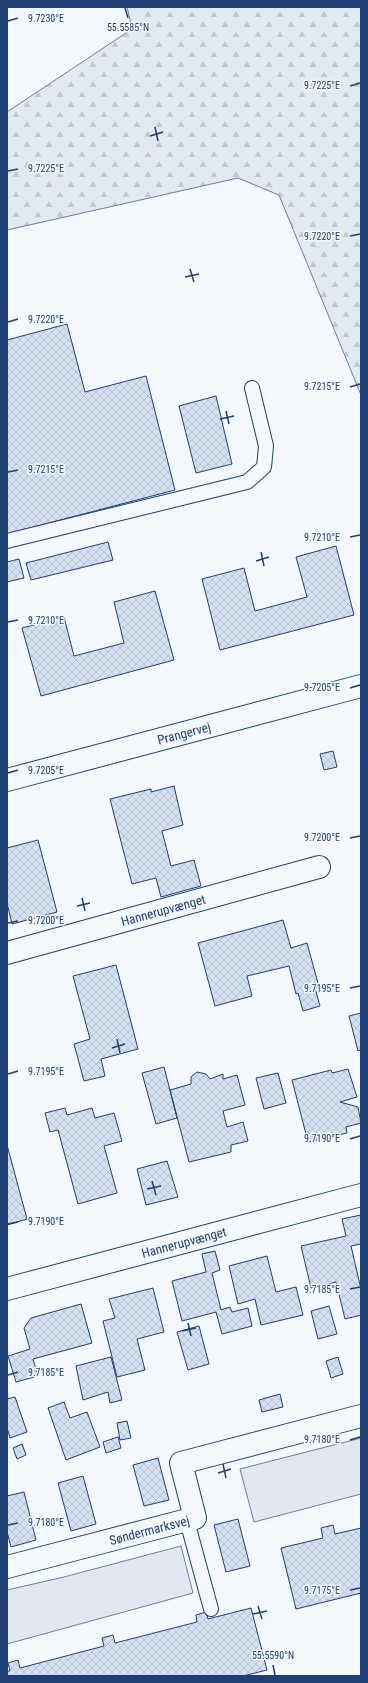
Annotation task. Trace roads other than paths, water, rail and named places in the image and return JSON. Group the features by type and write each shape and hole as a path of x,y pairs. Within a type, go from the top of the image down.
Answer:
{"street":[{"name":"Prangervej","path":"7,780 361,686"},
{"name":"Hannerupvænget","path":"7,953 319,867"},
{"name":"Hannerupvænget","path":"7,1289 361,1195"},
{"name":"Søndermarksvej","path":"7,1567 196,1518 181,1463 361,1416"}],"lane":[{"path":"7,541 247,482 264,467 266,446 252,388"},
{"path":"187,1521 211,1609"}]}
